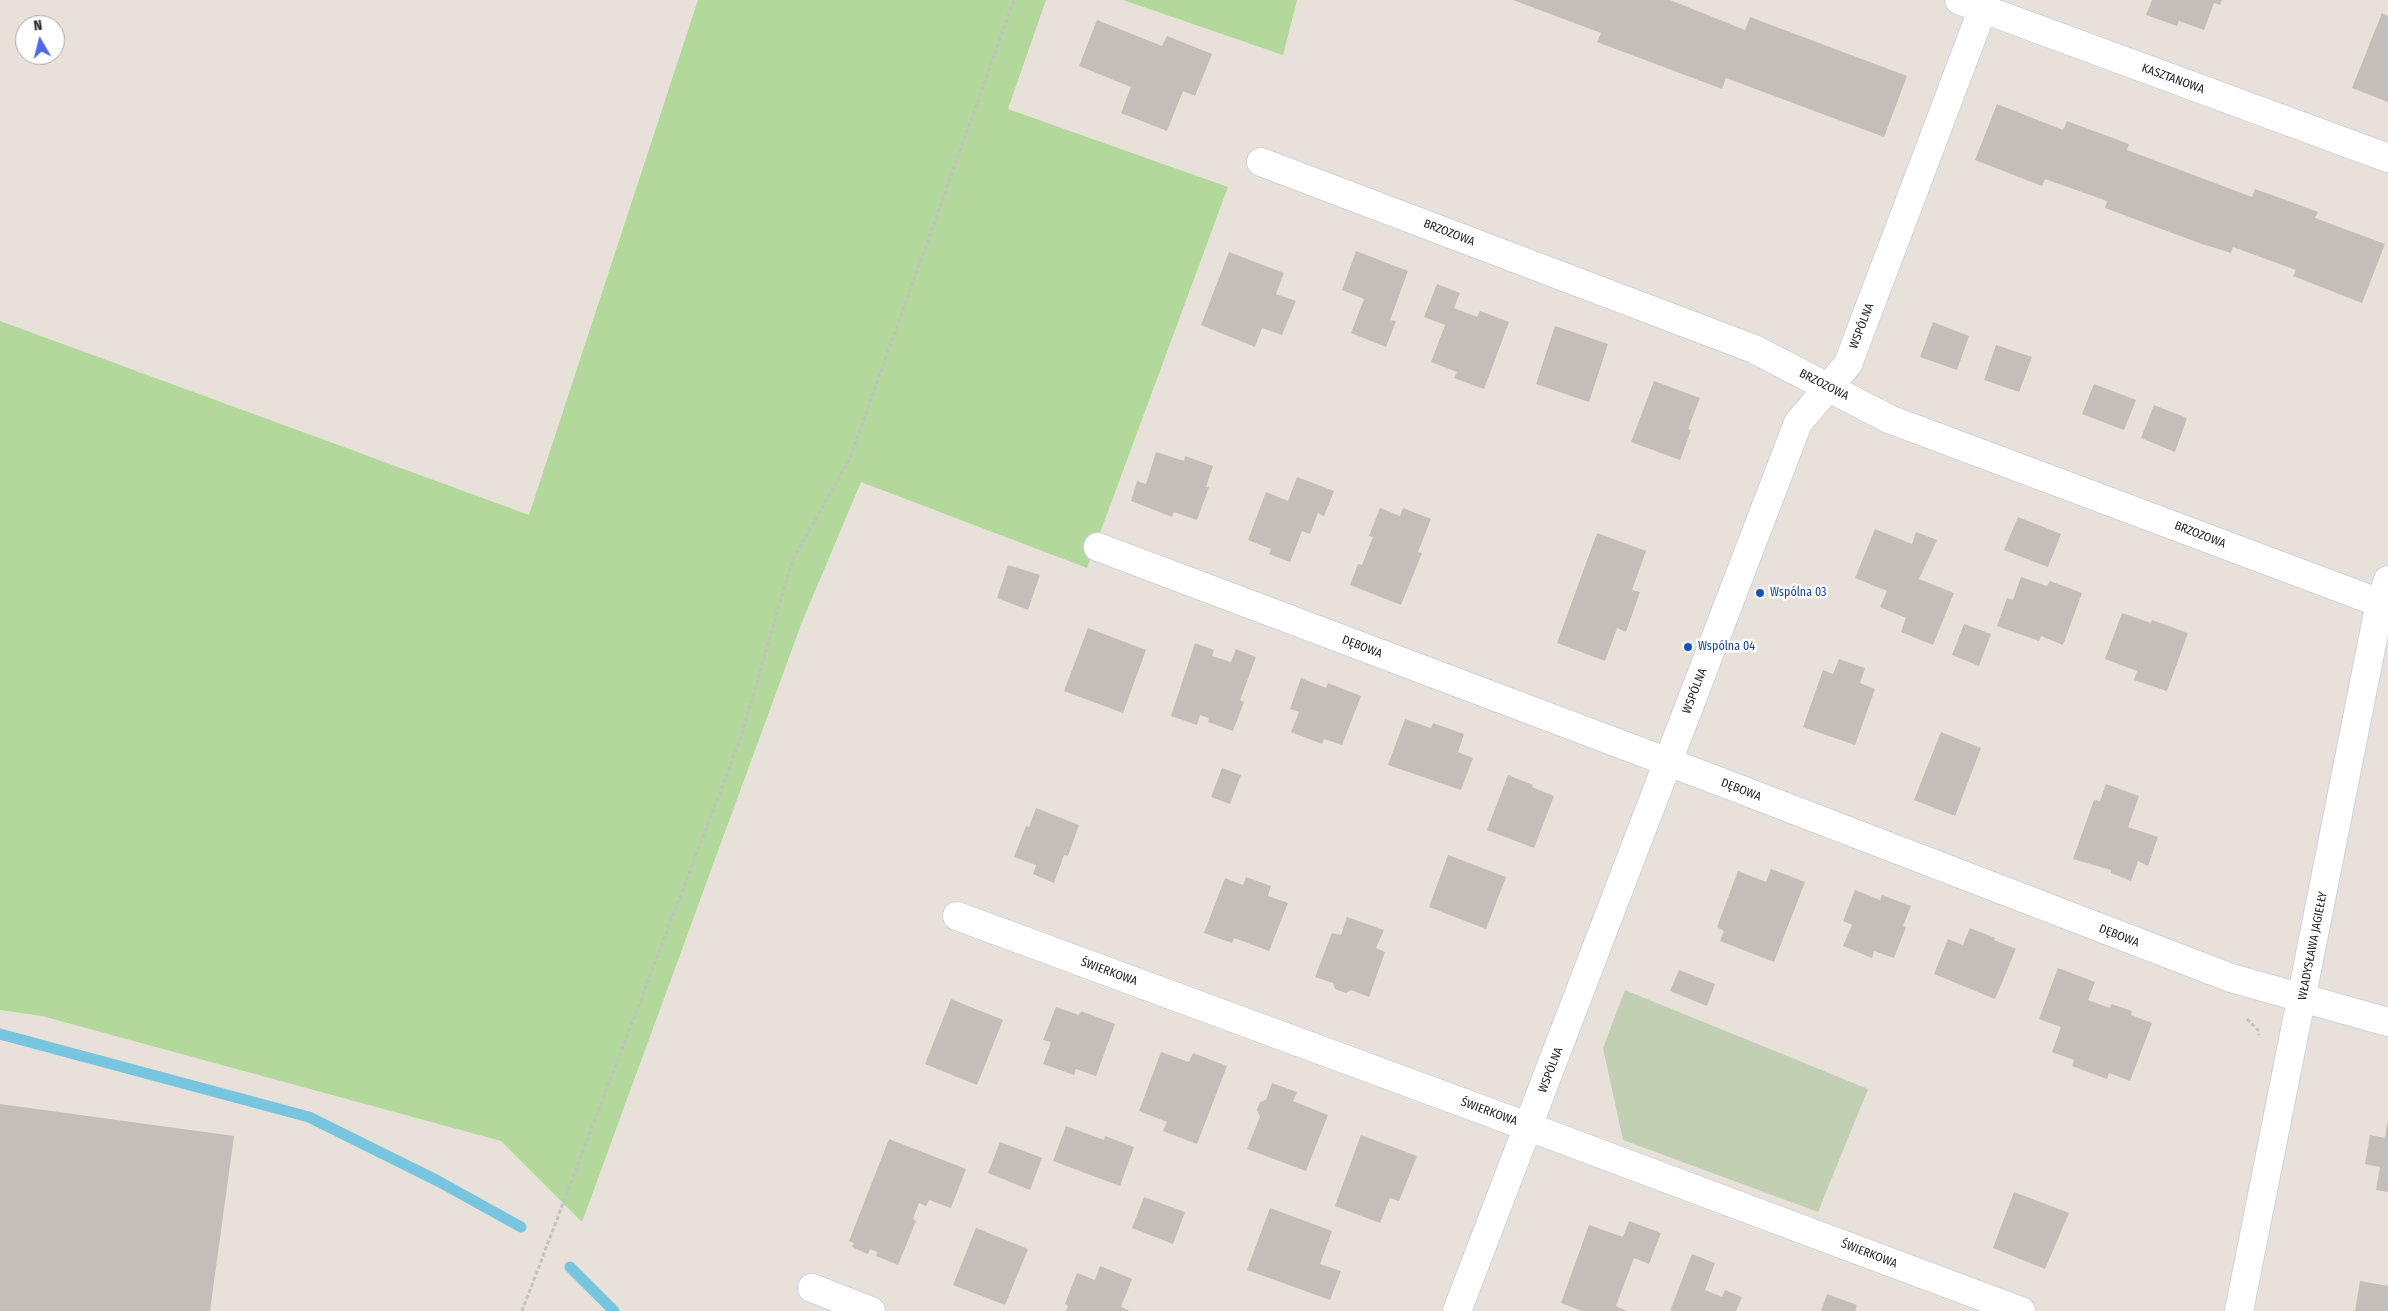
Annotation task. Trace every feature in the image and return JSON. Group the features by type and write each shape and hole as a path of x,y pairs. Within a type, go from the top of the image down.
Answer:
{"street":[{"name":"KASZTANOWA","path":"1976,3 2388,158"},
{"name":"WSPÓLNA","path":"1457,1311 1798,423 1848,364 1976,3"},
{"name":"BRZOZOWA","path":"1261,162 1754,349 1889,419 2385,596"},
{"name":"DĘBOWA","path":"1098,547 2230,978 2388,1022"},
{"name":"WŁADYSŁAWA JAGIEŁŁY","path":"2239,1311 2385,596"},
{"name":"ŚWIERKOWA","path":"956,916 2021,1311"},
{"path":"812,1288 871,1311"}],"path":[{"path":"522,1311 741,737 792,561 850,458 1014,0"}],"green space":[{"path":"698,0 1046,0 1008,109 1228,187 1087,568 861,482 802,622 582,1222 501,1141 42,1016 0,1010 0,321 529,515"},
{"path":"1123,0 1297,0 1283,55"},
{"path":"1625,990 1868,1089 1818,1212 1623,1140 1603,1048"}],"building":[{"path":"1513,0 1670,0 1745,30 1750,17 1907,76 1884,137 1726,78 1722,89 1597,42 1601,33"},
{"path":"2152,0 2222,0 2220,5 2214,3 2204,30 2179,21 2177,26 2146,15"},
{"path":"2382,13 2388,16 2388,102 2352,88"},
{"path":"1097,20 1162,46 1167,36 1212,54 1195,96 1183,91 1167,131 1121,113 1131,87 1079,66"},
{"path":"1997,104 2063,130 2067,121 2129,144 2127,150 2252,197 2255,189 2286,200 2318,212 2315,218 2385,244 2362,303 2293,276 2296,270 2233,247 2231,253 2199,243 2105,208 2107,201 2045,179 2042,186 1975,160"},
{"path":"1356,251 1408,271 1390,320 1396,321 1386,347 1351,333 1364,299 1342,290"},
{"path":"1229,252 1284,273 1276,294 1296,301 1282,335 1262,328 1255,347 1201,325"},
{"path":"1437,284 1460,293 1454,308 1477,317 1480,311 1509,322 1484,389 1454,378 1457,372 1431,362 1445,325 1424,317"},
{"path":"1933,322 1969,336 1957,370 1920,357"},
{"path":"1555,326 1608,344 1589,402 1536,384"},
{"path":"1996,345 2032,357 2019,392 1984,380"},
{"path":"1654,381 1700,398 1688,429 1691,430 1680,460 1631,442"},
{"path":"2094,384 2136,400 2124,430 2082,414"},
{"path":"2154,405 2187,418 2175,452 2141,438"},
{"path":"1156,452 1184,461 1185,456 1213,466 1206,487 1209,487 1197,520 1174,512 1172,517 1131,501 1137,481 1146,484"},
{"path":"1297,477 1334,491 1324,516 1318,513 1310,534 1302,531 1290,562 1269,554 1271,549 1248,540 1266,492 1288,501"},
{"path":"1380,508 1400,516 1403,508 1431,519 1418,552 1422,553 1401,605 1350,585 1358,564 1362,565 1373,537 1369,536"},
{"path":"2018,517 2061,534 2048,567 2004,550"},
{"path":"1875,529 1912,544 1916,532 1937,540 1919,579 1954,593 1933,645 1901,632 1906,618 1880,607 1887,591 1855,578"},
{"path":"1597,533 1646,551 1632,590 1640,592 1626,632 1617,628 1605,661 1557,643"},
{"path":"1008,565 1040,575 1028,610 997,598"},
{"path":"2021,577 2047,586 2050,581 2082,593 2063,645 2041,636 2039,641 1997,626 2007,598 2013,600"},
{"path":"2122,613 2151,623 2152,620 2188,633 2167,691 2134,680 2137,671 2105,659"},
{"path":"1964,624 1991,634 1979,666 1952,655"},
{"path":"1088,628 1146,650 1123,713 1064,691"},
{"path":"1195,643 1214,650 1212,656 1231,662 1236,649 1256,657 1240,700 1244,702 1233,731 1208,722 1209,718 1200,715 1197,725 1171,716"},
{"path":"1839,659 1865,668 1860,683 1875,689 1855,745 1803,727 1823,670 1833,674"},
{"path":"1301,678 1326,688 1328,683 1361,696 1342,745 1324,739 1322,744 1291,732 1299,712 1290,709"},
{"path":"1405,719 1431,728 1433,723 1464,734 1458,752 1473,758 1461,790 1388,765"},
{"path":"1941,732 1981,748 1955,816 1914,800"},
{"path":"1222,768 1241,775 1230,804 1211,797"},
{"path":"1508,775 1554,796 1534,848 1487,830"},
{"path":"2106,784 2139,796 2128,827 2158,837 2148,866 2138,861 2131,881 2111,873 2111,870 2073,859 2094,800 2100,801"},
{"path":"1036,808 1079,825 1068,856 1064,855 1054,883 1033,874 1036,865 1014,857 1026,826 1029,827"},
{"path":"1448,855 1506,877 1486,929 1429,907"},
{"path":"1771,869 1805,882 1774,962 1720,941 1724,931 1717,927 1738,871 1766,882"},
{"path":"1246,877 1271,886 1268,896 1288,903 1269,951 1234,938 1232,943 1204,933 1225,878 1243,885"},
{"path":"1855,890 1880,900 1882,895 1911,906 1903,926 1906,927 1894,958 1874,951 1872,958 1843,946 1852,925 1843,921"},
{"path":"1347,917 1384,930 1376,948 1385,952 1369,997 1351,990 1346,993 1335,989 1333,983 1315,977 1332,933 1341,935"},
{"path":"1970,928 2016,949 1995,999 1934,974 1948,939 1963,945"},
{"path":"2058,968 2095,982 2088,1000 2110,1008 2111,1004 2132,1011 2131,1015 2152,1023 2130,1081 2109,1073 2107,1079 2072,1066 2074,1060 2052,1052 2061,1027 2039,1019"},
{"path":"1679,970 1715,984 1707,1006 1670,991"},
{"path":"951,999 1003,1020 977,1085 925,1064"},
{"path":"1056,1007 1079,1015 1081,1011 1115,1024 1096,1076 1076,1069 1074,1075 1043,1064 1051,1042 1043,1040"},
{"path":"1161,1052 1189,1062 1193,1053 1227,1066 1197,1144 1163,1131 1167,1122 1139,1111"},
{"path":"1272,1083 1297,1092 1293,1101 1328,1115 1306,1171 1247,1149 1260,1117 1257,1110 1260,1102 1266,1100"},
{"path":"0,1104 234,1136 210,1311 0,1311"},
{"path":"2387,1123 2388,1192 2376,1190 2380,1167 2365,1164 2370,1135 2385,1138"},
{"path":"1066,1126 1104,1140 1105,1136 1134,1147 1120,1186 1053,1161"},
{"path":"1361,1135 1417,1156 1399,1201 1390,1198 1380,1223 1335,1206"},
{"path":"889,1139 966,1169 951,1208 929,1200 926,1206 919,1203 913,1219 916,1221 898,1265 876,1256 877,1252 870,1249 868,1254 852,1247 854,1243 849,1241"},
{"path":"1000,1142 1042,1158 1030,1190 988,1173"},
{"path":"2014,1192 2069,1213 2045,1269 1993,1248"},
{"path":"1144,1197 1185,1212 1173,1244 1132,1228"},
{"path":"1270,1208 1332,1231 1320,1264 1341,1271 1330,1300 1247,1270"},
{"path":"1629,1221 1661,1233 1649,1264 1634,1258 1616,1306 1627,1311 1582,1311 1561,1303 1589,1225 1623,1237"},
{"path":"976,1228 1028,1249 1005,1305 953,1285"},
{"path":"1692,1254 1715,1263 1705,1290 1722,1297 1725,1290 1742,1297 1736,1311 1670,1311"},
{"path":"1100,1266 1132,1279 1121,1307 1130,1311 1066,1311 1068,1306 1065,1304 1077,1273 1095,1280"},
{"path":"2360,1281 2388,1286 2388,1311 2355,1311"},
{"path":"1827,1294 1857,1305 1855,1311 1821,1311"}],"waterway":[{"path":"0,1034 309,1117 438,1181 521,1227"},
{"path":"570,1267 614,1311"}],"place":[{"name":"Wspólna 03","path":"1760,593"},
{"name":"Wspólna 04","path":"1688,647"}]}
